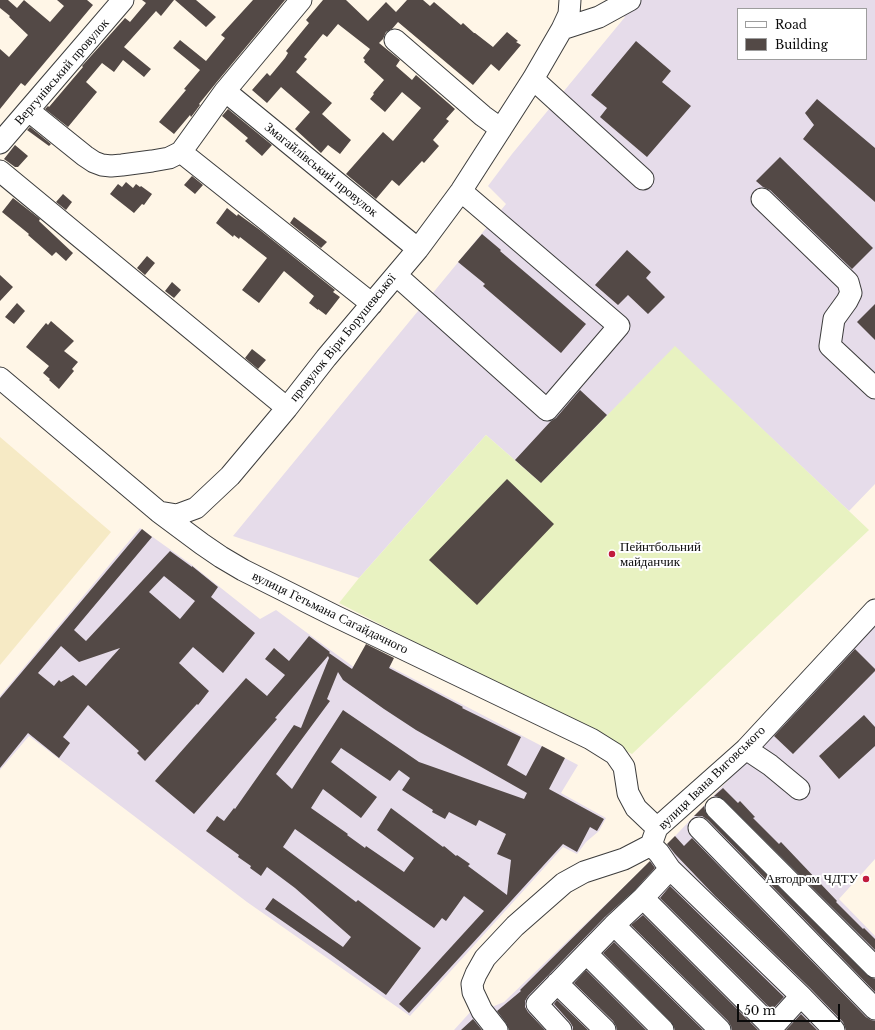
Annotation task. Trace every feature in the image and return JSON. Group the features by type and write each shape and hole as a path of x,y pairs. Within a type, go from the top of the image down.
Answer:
{"street":[{"name":"Вергунівський провулок","path":"0,143 123,0"},
{"path":"29,111 85,156 102,165 122,165 169,158 181,152 225,91 301,0"},
{"name":"провулок Віри Борушевської","path":"160,512 176,515 196,508 230,476 287,408 326,358 418,249 461,191 532,79 562,29 569,14 570,0"},
{"path":"562,29 599,17 630,0"},
{"path":"395,40 483,116 501,129"},
{"path":"532,79 643,179"},
{"name":"Змагайлівський провулок","path":"225,91 418,249"},
{"path":"181,152 372,304"},
{"path":"0,171 287,408"},
{"path":"396,275 548,410 619,326 461,191"},
{"path":"762,199 848,282 851,293 847,302 834,319 830,346 875,388"},
{"name":"вулиця Гетьмана Сагайдачного","path":"0,378 160,512 221,557 243,570 342,620 591,739 615,754 624,767 628,793 654,837 659,852 670,869 802,996 834,1030"},
{"name":"вулиця Івана Виговського","path":"498,1030 482,1011 473,992 472,984 485,958 515,926 564,883 584,872 624,859 654,837 746,749 875,610"},
{"path":"746,749 770,765 799,789"},
{"path":"716,808 875,967"},
{"path":"699,828 875,1009"},
{"path":"561,1030 537,1004 670,869"},
{"path":"643,898 771,1029 802,996"},
{"path":"614,925 720,1030"},
{"path":"587,954 663,1030"},
{"path":"557,983 605,1030"}],"shaded area":[{"path":"606,0 875,0 875,484 849,511 675,347 541,483 486,435 359,578 233,536 506,204 488,186 512,154 625,17"},
{"path":"0,437 111,532 0,665"},
{"path":"140,528 192,565 260,619 276,610 374,682 387,665 578,765 561,793 606,818 599,831 586,842 577,854 563,847 410,1016 247,902 29,736 0,770 0,696"},
{"path":"875,622 875,859 839,899 875,936 875,1030 454,1030 473,1009 482,1011 504,1002 659,853 772,734"}],"green space":[{"name":"Пейнтбольний майданчик","path":"675,346 869,530 632,754 339,603 359,578 486,435 541,483"}],"building":[{"path":"0,0 8,0 17,8 24,0 50,22 64,6 57,0 87,0 93,5 25,86 21,83 0,109 0,49 9,57 28,35 0,8"},
{"path":"142,0 174,0 161,16 156,11 124,47 151,69 144,77 123,60 114,72 102,63 86,82 97,92 68,127 45,109 48,106 49,107 83,67 82,66 125,18 130,22 146,3"},
{"path":"175,0 196,0 216,17 206,27"},
{"path":"253,0 285,0 199,104 200,105 191,117 190,115 174,134 159,122 186,90 184,89 200,70 173,48 180,40 206,61 225,38 221,35"},
{"path":"323,0 346,0 368,21 386,2 396,12 407,0 423,0 430,6 434,2 461,25 463,23 493,47 507,32 518,41 516,42 521,45 499,71 491,64 473,85 398,22 392,29 386,32 383,39 379,43 400,60 396,66 412,80 416,75 455,109 446,119 449,121 433,140 439,146 424,163 422,161 399,186 392,180 376,199 346,174 383,132 393,141 421,108 402,92 385,112 370,99 384,80 364,62 365,60 363,58 370,49 338,24 327,37 323,34 304,57 307,59 296,72 332,103 322,114 351,140 340,154 328,145 321,153 295,129 310,112 281,87 267,103 252,90 267,73 270,76 285,58 288,53 286,51 309,23 306,20"},
{"path":"636,41 671,71 662,82 691,106 647,157 600,117 607,108 591,95"},
{"path":"817,99 875,148 875,202 803,139 814,125 805,113"},
{"path":"228,109 272,145 262,156 245,141 248,138 222,116"},
{"path":"30,127 51,144 49,146 27,130"},
{"path":"15,145 28,156 18,167 15,167 4,159"},
{"path":"780,157 873,248 852,269 770,190 763,187 756,181"},
{"path":"192,176 203,185 195,194 184,185"},
{"path":"126,182 133,188 136,184 140,187 141,186 152,194 144,205 142,204 134,213 110,194 118,184 122,187"},
{"path":"63,194 72,202 66,210 56,202"},
{"path":"13,198 40,219 39,221 73,253 66,261 56,252 52,256 28,235 29,234 2,212"},
{"path":"227,208 260,230 335,290 333,292 340,297 326,315 309,303 314,296 284,271 259,303 242,290 267,258 240,237 239,239 234,235 233,237 216,223"},
{"path":"294,217 327,242 321,248 290,223"},
{"path":"482,234 586,324 561,353 483,286 485,284 458,262"},
{"path":"627,250 651,272 646,278 665,297 648,314 628,295 618,305 595,285"},
{"path":"147,256 155,263 145,275 137,268"},
{"path":"0,275 13,287 0,301"},
{"path":"172,282 181,290 174,298 165,291"},
{"path":"17,303 25,311 14,324 5,317"},
{"path":"875,304 875,340 857,322"},
{"path":"51,321 74,341 64,351 78,362 72,369 74,371 59,389 43,373 49,366 26,347 46,323 48,325"},
{"path":"252,349 266,360 258,369 245,358"},
{"path":"580,390 607,415 541,483 515,460 551,421 556,418"},
{"path":"507,479 554,524 477,605 429,560"},
{"path":"142,529 152,537 74,630 86,641 170,551 218,587 211,597 255,633 223,673 193,647 179,663 209,691 198,705 197,704 145,761 137,753 139,751 88,705 63,737 70,743 59,758 28,733 0,768 0,698","holes":["164,576 195,601 180,619 149,592","61,646 79,662 120,648 86,686 73,675 61,682 59,680 54,686 38,673"]},
{"path":"309,636 330,652 329,653 352,669 366,644 394,658 389,668 463,707 462,708 521,737 507,765 526,776 542,746 565,758 549,789 604,819 597,831 590,827 577,852 563,844 409,1013 399,1004 484,911 464,896 446,921 442,918 434,928 295,829 283,847 356,902 358,900 421,948 386,995 265,909 273,898 343,947 351,937 295,888 267,867 261,876 250,868 251,866 238,857 239,855 206,831 217,816 224,821 234,808 235,809 294,725 301,728 329,658 328,656 275,718 277,719 194,814 155,781 246,678 267,696 285,675 265,659 274,648 289,661","holes":["338,672 343,680 416,730 527,793 524,799 419,762 343,710 292,789 276,774 330,701 327,699","341,748 390,781 399,770 410,778 402,790 433,810 432,812 445,819 449,812 476,826 479,820 506,834 497,854 511,860 507,895 468,866 470,864 457,855 456,856 444,846 443,847 391,808 377,830 414,858 404,872 366,846 365,848 311,808 323,789 361,818 377,797 331,762"]},
{"path":"855,649 875,669 875,671 793,754 774,736"},
{"path":"864,715 875,727 875,746 839,779 819,756"},
{"path":"723,788 738,803 740,801 755,817 753,818 779,844 781,842 837,901 836,902 875,939 875,950 724,800 714,796"},
{"path":"704,806 708,816 867,975 875,979 875,992 708,820 702,816 694,816"},
{"path":"675,836 684,846 692,838 866,1017 875,1021 875,1030 846,1030 843,1022 810,988 715,896 675,854 667,844"},
{"path":"650,861 655,868 635,890 605,917 528,996 525,1001 525,1007 545,1030 509,1030 506,1023 497,1011 521,991 520,990"},
{"path":"670,886 784,997 772,1010 660,898"},
{"path":"643,915 758,1030 732,1030 728,1021 631,925"},
{"path":"614,942 703,1030 675,1030 671,1022 603,953"},
{"path":"586,970 646,1030 617,1030 613,1021 574,983"},
{"path":"557,1000 588,1030 573,1030 570,1022 554,1004"},
{"path":"801,1014 817,1030 786,1030"},
{"path":"473,1019 482,1030 461,1030"}],"place":[{"name":"Пейнтбольний майданчик","path":"612,554"},
{"name":"Автодром ЧДТУ","path":"866,879"}]}
